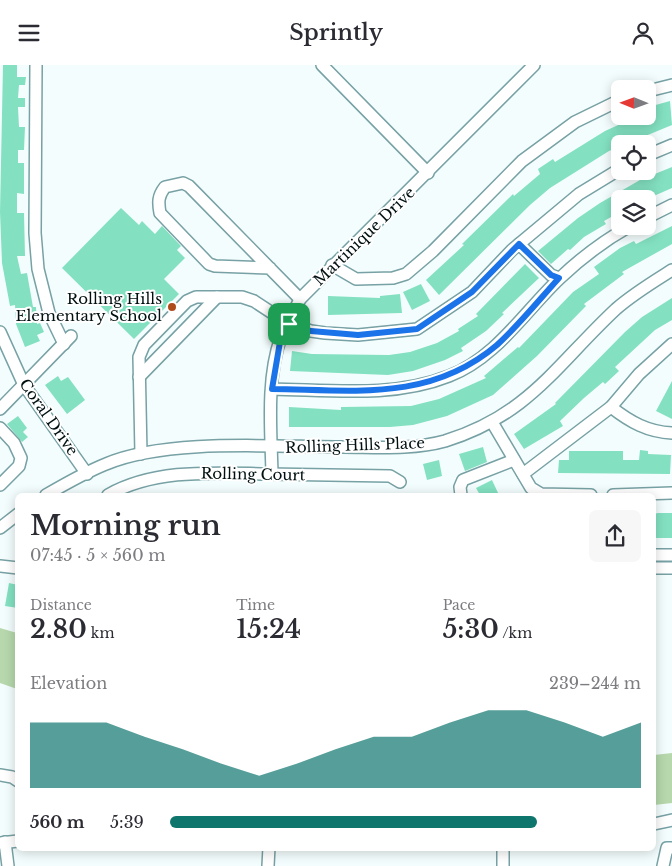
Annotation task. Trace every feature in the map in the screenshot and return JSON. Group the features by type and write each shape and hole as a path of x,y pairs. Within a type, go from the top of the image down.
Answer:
{"street":[{"path":"0,409 68,340 49,313 38,269 35,233 36,65"},
{"path":"322,65 428,173"},
{"name":"Martinique Drive","path":"272,474 272,389 281,336 289,324 300,299 534,65"},
{"path":"656,89 672,85"},
{"path":"332,265 356,279 393,278 406,274 433,251 522,161 575,122 611,104"},
{"path":"656,152 672,145"},
{"path":"142,454 139,357 144,345 188,301 196,297 242,297 254,301 289,324 311,331 350,334 417,329 472,292 519,244 579,194 611,174"},
{"path":"270,268 215,266 209,264 160,213 159,195 165,187 183,183 189,186 270,268 300,299"},
{"path":"656,213 672,205"},
{"path":"272,389 402,389 450,376 496,345 559,278 586,254 616,235"},
{"path":"519,244 551,275 559,278"},
{"name":"Rolling Hills Place","path":"50,493 107,463 142,454 186,449 419,445 461,436 492,422 536,392 617,309 642,289 672,270"},
{"path":"139,377 217,297"},
{"name":"Coral Drive","path":"0,332 24,385 87,474"},
{"path":"523,474 611,407 639,374 672,344"},
{"path":"611,407 636,425 650,430 672,433"},
{"path":"492,422 531,488 539,493"},
{"path":"0,428 14,443 21,458 19,466 0,485"},
{"path":"461,493 460,487 463,481 514,460"},
{"name":"Rolling Court","path":"112,493 127,485 150,478 194,473 390,476 400,482"},
{"path":"656,494 672,493"},
{"path":"0,528 15,516"},
{"path":"656,555 672,555"},
{"path":"0,566 15,568"},
{"path":"656,568 672,568"},
{"path":"0,775 15,779"},
{"path":"656,824 672,820"},
{"path":"8,866 2,843 15,841"},
{"path":"663,866 667,848 672,848"},
{"path":"268,851 268,866"},
{"path":"503,851 503,866"}],"green space":[{"path":"0,628 15,632 15,688 0,683"},
{"path":"672,753 672,803 656,805 656,755"}],"building":[{"path":"3,65 17,65 17,77 26,77 25,85 19,85 18,98 25,98 25,107 18,107 19,127 25,127 24,150 18,150 18,163 24,163 24,194 17,193 17,213 24,213 25,256 17,256 21,274 27,273 33,307 36,307 37,324 40,323 44,332 37,335 40,341 25,347 16,324 15,305 10,306 2,263 0,212"},
{"path":"670,101 672,125 648,135 611,135 611,150 550,188 530,205 439,295 426,280 464,245 462,244 513,194 514,196 540,174 538,169 553,159 555,162 618,125 656,125 656,105"},
{"path":"672,167 672,188 656,195 656,190 623,190 640,180 656,180 656,174"},
{"path":"611,197 611,217 604,221 606,224 584,237 551,264 538,251 578,218"},
{"path":"121,208 139,225 142,221 155,234 162,226 181,246 177,250 185,258 164,279 179,294 134,339 62,268"},
{"path":"672,226 672,244 622,272 624,274 584,304 586,306 537,356 493,395 447,416 413,425 390,427 289,427 289,407 341,410 341,407 411,406 439,399 486,378 484,376 519,348 573,292 599,274 594,267 620,248 634,241 636,244"},
{"path":"525,264 539,278 486,331 461,348 463,351 445,360 413,371 388,375 290,371 292,351 312,354 389,355 410,352 437,343 459,331 458,329 478,316 476,314"},
{"path":"421,284 430,301 412,310 403,292"},
{"path":"400,294 402,313 328,315 328,296 380,298 380,296"},
{"path":"672,298 672,320 655,330 615,367 619,371 605,384 603,382 584,398 560,421 563,426 524,449 514,434 556,404 625,332 642,317"},
{"path":"58,376 61,381 68,377 85,400 67,414 45,385"},
{"path":"672,381 672,419 656,411"},
{"path":"18,416 27,428 23,432 28,437 22,442 7,424"},
{"path":"483,447 487,462 465,471 459,454"},
{"path":"640,450 648,451 648,454 671,455 670,474 558,473 559,460 569,460 569,451 623,451 623,460 639,460"},
{"path":"439,460 442,476 427,480 423,464"},
{"path":"492,480 498,493 479,493 476,488"},
{"path":"672,513 672,538 656,538 656,514"},
{"path":"9,583 15,584 15,608 5,606"}],"place":[{"name":"Rolling Hills Elementary School","path":"172,307"}],"route":[{"path":"519,244 551,275 559,278 496,345 473,362 450,376 402,389 379,391 272,389 281,336 289,324 311,331 358,335 417,329 456,305 472,292 519,244"}]}
